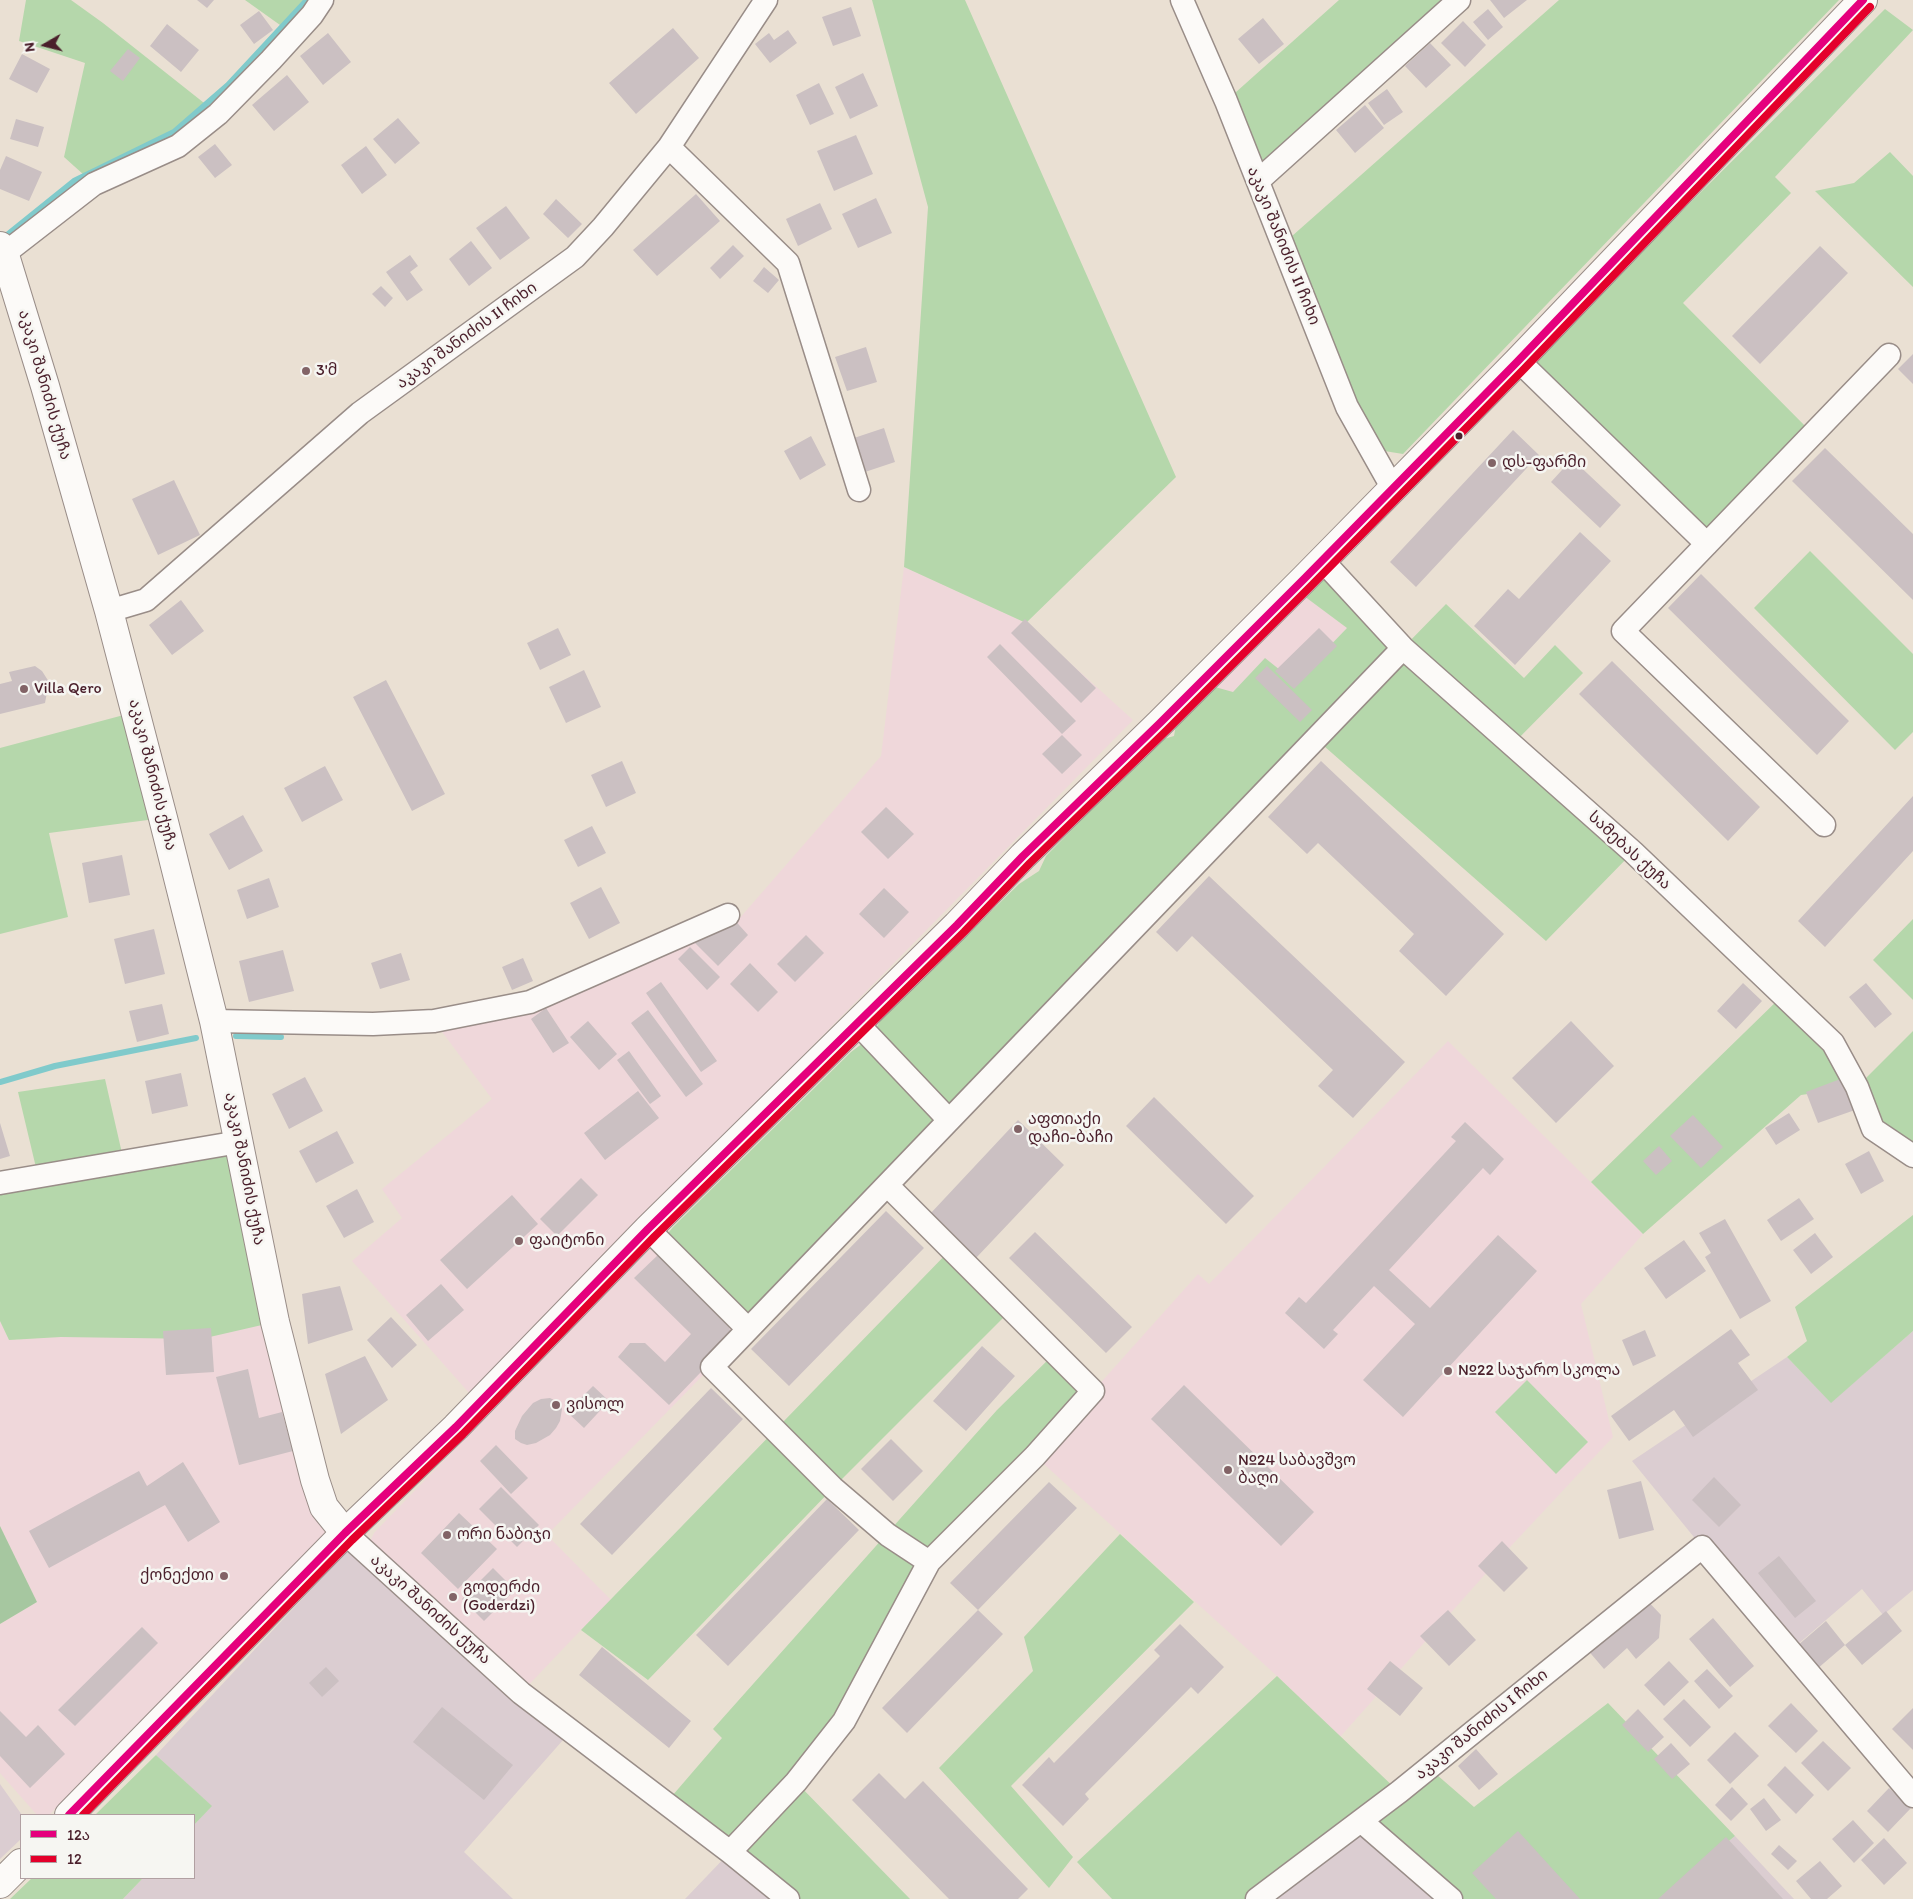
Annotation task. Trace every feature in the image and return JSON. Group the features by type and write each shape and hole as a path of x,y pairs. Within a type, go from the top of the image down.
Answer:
{"main road":[{"path":"70,1814 345,1533 462,1420 648,1229 957,926 1023,856 1160,723 1322,560 1517,362 1863,0"},
{"name":"აკაკი შანიძის ქუჩა","path":"1,252 45,386 109,611 214,1021 275,1322 315,1480 324,1507 345,1533"},
{"path":"0,1884 20,1864"}],"street":[{"path":"1,252 94,184 178,146 185,141 218,114 272,60 312,15 322,0"},
{"name":"აკაკი შანიძის II ჩიხი","path":"109,611 146,600 360,413 575,257 603,227 670,147 766,0"},
{"name":"აკაკი შანიძის II ჩიხი","path":"1182,0 1258,181 1347,407 1392,488"},
{"path":"1258,181 1459,0"},
{"path":"670,147 788,263 859,490"},
{"path":"1824,824 1623,631 1889,355"},
{"path":"1517,362 1535,377 1707,544"},
{"name":"სამებას ქუჩა","path":"1322,560 1403,648 1633,852 1833,1043 1857,1087 1873,1129 1913,1156"},
{"path":"929,1562 888,1535 833,1488 712,1367 1403,648"},
{"path":"214,1021 374,1024 434,1021 530,1002 728,915"},
{"path":"858,1023 949,1120"},
{"path":"0,1183 239,1142"},
{"path":"730,1852 796,1782 844,1721 929,1562 1035,1456 1093,1391 887,1185"},
{"path":"648,1229 748,1329"},
{"name":"აკაკი შანიძის ქუჩა","path":"345,1533 521,1694 730,1852 788,1899"},
{"name":"აკაკი შანიძის I ჩიხი","path":"1257,1899 1400,1792 1702,1547 1913,1796"},
{"path":"1361,1821 1451,1899"}],"shaded area":[{"path":"904,567 1026,623 1133,720 470,1394 352,1261 402,1218 382,1189 492,1099 434,1021 530,1002 738,920 881,756"},
{"path":"1305,596 1347,628 1295,682 1233,693 1215,687"},
{"name":"№22 საჯარო სკოლა","path":"1448,1041 1643,1234 1581,1304 1613,1437 1497,1561 1340,1737 1277,1676 1035,1456 1198,1274 1209,1284"},
{"path":"661,1242 748,1329 547,1535 611,1600 521,1693 365,1551 374,1533 645,1252"},
{"path":"0,1321 9,1340 275,1322 324,1507 325,1535 50,1814 36,1814 0,1773 0,1624 37,1602 0,1526"},
{"path":"1913,1331 1913,1590 1883,1615 1862,1589 1790,1651 1632,1461 1787,1357 1831,1402"},
{"path":"365,1551 571,1731 464,1852 513,1899 123,1899 142,1879 195,1879 195,1824 211,1806 156,1755 346,1552"},
{"path":"0,1784 21,1814 20,1840 0,1859"},
{"path":"1361,1821 1451,1899 1257,1899"},
{"path":"1735,1836 1794,1899 1660,1899"},
{"path":"730,1852 788,1899 685,1899"}],"green space":[{"path":"26,0 71,0 218,114 94,184 64,157 85,63 19,41"},
{"path":"245,0 322,0 294,35"},
{"path":"872,0 965,0 1176,477 1026,623 904,567 928,207"},
{"path":"1339,0 1459,0 1258,181 1226,101"},
{"path":"1559,0 1839,0 1403,454 1372,449 1283,244"},
{"path":"1885,9 1913,30 1775,177 1791,193 1683,303 1813,434 1707,544 1532,360"},
{"path":"1890,152 1913,176 1913,287 1815,191 1854,183"},
{"path":"1810,551 1913,654 1913,732 1895,750 1754,608"},
{"path":"1329,569 1403,648 1446,604 1524,678 1555,645 1583,673 1512,745 1633,852 1546,941 1316,739 748,1329 661,1242 673,1227 851,1052 871,1037 882,1018 1019,884 1039,871 1046,856 1160,740 1174,736 1176,725 1215,687 1233,692 1265,658 1295,682 1347,628 1304,596"},
{"path":"135,712 163,818 49,833 68,917 0,934 0,748"},
{"path":"1913,919 1913,1000 1873,960"},
{"path":"1783,995 1857,1087 1801,1095 1643,1234 1591,1182"},
{"path":"1913,1031 1913,1156 1873,1129 1857,1087"},
{"path":"105,1079 124,1162 239,1142 275,1322 201,1339 61,1337 9,1340 0,1321 0,1183 38,1176 18,1092"},
{"path":"1913,1215 1913,1331 1831,1403 1787,1357 1807,1341 1795,1307"},
{"path":"952,1248 1012,1309 833,1488 648,1680 581,1630"},
{"path":"1055,1353 1093,1391 929,1562 796,1782 910,1899 788,1899 666,1803 722,1738 713,1729 997,1410"},
{"path":"1527,1380 1588,1442 1556,1474 1495,1412"},
{"path":"0,1526 37,1602 0,1624"},
{"path":"1120,1534 1194,1602 1011,1786 1073,1857 1049,1888 939,1768 1033,1671 1024,1637"},
{"path":"1277,1676 1399,1792 1429,1768 1474,1807 1608,1703 1735,1836 1659,1899 1451,1899 1361,1821 1257,1899 1112,1899 1077,1862"},
{"path":"156,1755 212,1806 195,1824 195,1814 96,1814"},
{"path":"31,1879 142,1879 123,1899 10,1899"}],"building":[{"path":"197,0 214,0 207,8"},
{"path":"1490,0 1527,0 1504,18"},
{"path":"851,7 861,36 833,46 822,17"},
{"path":"1488,9 1503,27 1488,40 1473,22"},
{"path":"259,11 273,30 254,44 240,25"},
{"path":"1263,18 1284,44 1259,64 1238,39"},
{"path":"1463,21 1486,45 1465,67 1441,43"},
{"path":"167,24 199,50 181,72 150,46"},
{"path":"673,28 699,58 636,114 609,83"},
{"path":"788,30 797,43 770,63 755,44 769,33 774,40"},
{"path":"328,33 351,62 323,85 300,56"},
{"path":"1430,43 1451,65 1426,88 1405,66"},
{"path":"128,49 140,58 123,81 110,71"},
{"path":"22,54 50,69 37,93 9,79"},
{"path":"863,73 878,106 850,119 835,87"},
{"path":"287,75 309,102 274,131 252,105"},
{"path":"819,83 834,114 810,125 796,95"},
{"path":"1387,89 1403,112 1384,125 1368,103"},
{"path":"1365,105 1384,128 1355,153 1336,130"},
{"path":"398,118 420,143 395,164 373,139"},
{"path":"16,119 44,127 38,147 10,139"},
{"path":"856,135 873,174 834,191 817,151"},
{"path":"215,144 232,165 215,178 198,157"},
{"path":"366,146 387,175 362,194 341,165"},
{"path":"6,156 42,172 29,201 0,189 0,170"},
{"path":"696,194 720,221 657,276 633,250"},
{"path":"876,198 892,233 858,248 842,214"},
{"path":"556,199 582,224 568,238 543,214"},
{"path":"820,203 832,229 798,246 786,219"},
{"path":"506,206 530,238 500,260 476,228"},
{"path":"471,241 492,268 469,286 449,259"},
{"path":"733,245 744,256 720,279 710,268"},
{"path":"1820,246 1848,273 1760,364 1732,336"},
{"path":"410,255 418,266 410,272 423,290 407,301 386,272"},
{"path":"764,267 779,280 768,293 753,281"},
{"path":"381,286 393,298 385,307 372,294"},
{"path":"866,347 877,382 847,391 835,357"},
{"path":"1913,354 1913,384 1898,369"},
{"path":"884,428 895,462 865,472 854,438"},
{"path":"1513,430 1539,455 1416,587 1390,562"},
{"path":"811,436 826,465 800,480 784,451"},
{"path":"1825,448 1913,534 1913,600 1792,481"},
{"path":"1572,459 1621,505 1600,528 1551,482"},
{"path":"174,480 200,535 158,555 132,499"},
{"path":"1580,532 1611,561 1515,665 1474,626 1508,589 1519,599"},
{"path":"1701,574 1849,721 1817,755 1668,608"},
{"path":"181,600 204,631 172,655 149,625"},
{"path":"1025,619 1096,688 1081,703 1011,633"},
{"path":"558,628 571,655 540,670 527,643"},
{"path":"1319,628 1337,646 1294,689 1275,671"},
{"path":"1000,644 1076,721 1062,734 987,657"},
{"path":"1612,661 1760,807 1728,841 1579,694"},
{"name":"Villa Qero","path":"35,666 42,671 49,682 45,703 0,714 0,684 12,681 9,672"},
{"path":"1267,666 1312,710 1300,722 1255,678"},
{"path":"584,670 601,707 566,723 549,687"},
{"path":"386,680 445,794 412,811 353,697"},
{"path":"1062,735 1082,755 1062,774 1042,754"},
{"path":"622,761 636,793 606,807 591,775"},
{"path":"1321,761 1504,934 1446,996 1399,951 1414,934 1318,843 1307,854 1268,817"},
{"path":"325,766 343,800 302,822 284,788"},
{"path":"1913,796 1913,851 1825,947 1798,921"},
{"path":"886,807 914,834 888,859 861,832"},
{"path":"243,815 263,851 229,870 209,834"},
{"path":"592,826 606,853 578,867 564,840"},
{"path":"122,855 130,895 89,903 82,863"},
{"path":"1209,876 1405,1062 1353,1118 1318,1086 1333,1070 1192,936 1177,952 1156,932"},
{"path":"269,878 279,907 247,919 237,890"},
{"path":"601,887 620,923 589,939 570,903"},
{"path":"884,888 909,912 884,938 859,914"},
{"path":"731,916 748,935 718,966 692,940"},
{"path":"154,929 165,974 125,984 114,939"},
{"path":"806,935 824,953 795,982 777,964"},
{"path":"690,947 720,977 707,990 678,959"},
{"path":"283,950 294,991 249,1002 239,961"},
{"path":"401,953 410,980 380,989 371,963"},
{"path":"523,958 533,981 512,990 502,967"},
{"path":"750,963 778,992 758,1012 730,984"},
{"path":"661,982 717,1061 701,1072 646,993"},
{"path":"1743,983 1762,1001 1736,1029 1717,1011"},
{"path":"1866,983 1892,1014 1875,1028 1849,997"},
{"path":"162,1004 169,1034 137,1042 129,1011"},
{"path":"546,1008 569,1043 553,1053 531,1019"},
{"path":"648,1010 703,1084 686,1097 631,1023"},
{"path":"588,1021 617,1054 599,1070 570,1037"},
{"path":"1571,1021 1614,1066 1556,1123 1512,1078"},
{"path":"629,1051 661,1096 650,1104 617,1060"},
{"path":"181,1073 188,1106 152,1114 145,1081"},
{"path":"305,1077 323,1111 289,1129 272,1094"},
{"path":"1843,1078 1855,1110 1818,1123 1806,1092"},
{"path":"638,1091 659,1118 605,1160 584,1133"},
{"path":"1154,1097 1254,1196 1226,1224 1126,1126"},
{"path":"1789,1113 1800,1130 1776,1145 1765,1128"},
{"path":"1693,1115 1723,1147 1701,1168 1670,1136"},
{"path":"1018,1120 1064,1165 976,1258 930,1214"},
{"path":"1465,1122 1504,1159 1490,1175 1483,1168 1389,1270 1430,1308 1498,1235 1537,1271 1403,1417 1363,1380 1415,1324 1374,1286 1333,1330 1338,1334 1324,1349 1285,1313 1299,1297 1306,1303 1456,1141 1451,1137"},
{"path":"0,1123 10,1156 0,1159"},
{"path":"337,1131 354,1163 316,1183 299,1151"},
{"path":"1659,1146 1672,1161 1656,1175 1643,1161"},
{"path":"1869,1151 1884,1181 1861,1194 1845,1164"},
{"path":"581,1178 598,1195 557,1236 540,1219"},
{"path":"357,1189 374,1222 344,1238 326,1206"},
{"path":"512,1195 538,1224 467,1289 440,1260"},
{"path":"1799,1198 1814,1219 1781,1241 1767,1220"},
{"path":"886,1211 924,1248 789,1386 751,1349"},
{"path":"1725,1219 1771,1301 1740,1319 1705,1257 1711,1253 1699,1233"},
{"path":"1035,1232 1132,1327 1106,1353 1009,1258"},
{"path":"1815,1233 1833,1257 1811,1274 1793,1250"},
{"path":"1684,1240 1706,1271 1666,1299 1644,1268"},
{"path":"660,1253 728,1321 732,1340 669,1405 618,1357 630,1343 645,1343 665,1362 691,1334 634,1278"},
{"path":"441,1284 464,1310 428,1341 406,1315"},
{"path":"340,1286 353,1330 308,1344 302,1294"},
{"path":"391,1317 417,1345 392,1368 367,1340"},
{"path":"211,1328 214,1372 166,1375 163,1331"},
{"path":"1731,1329 1750,1355 1738,1363 1758,1390 1693,1437 1674,1410 1629,1441 1611,1416"},
{"path":"1645,1330 1656,1356 1633,1366 1622,1340"},
{"path":"982,1346 1015,1376 966,1431 933,1401"},
{"path":"365,1356 388,1400 341,1434 325,1374"},
{"path":"248,1369 259,1418 282,1412 293,1451 239,1465 216,1377"},
{"path":"1184,1385 1314,1512 1281,1546 1151,1419"},
{"path":"593,1386 609,1401 584,1428 567,1412"},
{"path":"711,1388 743,1419 612,1555 580,1524"},
{"path":"550,1398 558,1402 562,1409 560,1421 556,1428 550,1435 536,1443 527,1445 515,1439 515,1431 522,1416 533,1403 541,1399"},
{"path":"891,1439 923,1471 893,1501 861,1469"},
{"path":"496,1445 528,1478 511,1494 480,1461"},
{"path":"183,1462 220,1522 188,1542 165,1505 49,1568 29,1531 139,1471 147,1486"},
{"path":"1714,1477 1741,1505 1719,1527 1692,1500"},
{"path":"1641,1481 1654,1530 1619,1539 1607,1490"},
{"path":"1049,1482 1077,1508 978,1610 950,1583"},
{"path":"501,1487 539,1525 517,1547 479,1509"},
{"path":"827,1499 859,1530 728,1666 696,1635"},
{"path":"459,1513 497,1549 458,1589 421,1553"},
{"path":"1502,1541 1528,1568 1504,1592 1478,1566"},
{"path":"1779,1556 1816,1601 1795,1618 1758,1573"},
{"path":"493,1568 515,1590 484,1621 462,1599"},
{"path":"1643,1596 1661,1615 1659,1638 1636,1659 1627,1648 1604,1669 1586,1648"},
{"path":"978,1610 1003,1634 907,1733 882,1708"},
{"path":"1448,1610 1476,1640 1449,1666 1420,1636"},
{"path":"1886,1611 1902,1631 1862,1665 1845,1645"},
{"path":"1713,1618 1754,1666 1730,1687 1689,1639"},
{"path":"1826,1621 1845,1645 1817,1669 1797,1646"},
{"path":"1180,1624 1224,1667 1198,1694 1191,1687 1085,1794 1089,1799 1063,1826 1022,1785 1049,1757 1054,1763 1160,1656 1154,1650"},
{"path":"142,1627 158,1643 75,1726 58,1710"},
{"path":"602,1647 691,1721 669,1748 579,1675"},
{"path":"1390,1661 1423,1688 1400,1716 1367,1689"},
{"path":"1669,1661 1689,1682 1664,1706 1644,1685"},
{"path":"326,1667 339,1681 322,1697 309,1683"},
{"path":"1707,1669 1733,1696 1719,1709 1694,1681"},
{"path":"1684,1699 1711,1727 1690,1747 1663,1719"},
{"path":"1791,1703 1818,1731 1796,1753 1768,1726"},
{"path":"442,1707 513,1765 484,1800 413,1742"},
{"path":"1913,1708 1913,1750 1892,1729"},
{"path":"1638,1709 1664,1737 1648,1752 1622,1725"},
{"path":"0,1711 26,1737 38,1725 65,1754 30,1788 0,1756"},
{"path":"1735,1732 1759,1756 1730,1784 1707,1760"},
{"path":"1823,1741 1851,1768 1828,1791 1801,1763"},
{"path":"1671,1743 1690,1764 1672,1779 1654,1759"},
{"path":"1476,1749 1498,1774 1479,1790 1458,1766"},
{"path":"1785,1766 1814,1795 1796,1814 1767,1785"},
{"path":"879,1773 905,1799 923,1781 1028,1889 1018,1899 949,1899 852,1800"},
{"path":"1732,1787 1748,1804 1731,1821 1715,1805"},
{"path":"1889,1788 1911,1808 1888,1832 1867,1811"},
{"path":"1764,1798 1781,1820 1766,1831 1750,1809"},
{"path":"1853,1820 1874,1843 1854,1863 1832,1839"},
{"path":"1518,1831 1580,1899 1496,1899 1472,1873"},
{"path":"1726,1837 1783,1899 1658,1899"},
{"path":"1884,1838 1907,1863 1884,1885 1861,1860"},
{"path":"1779,1845 1797,1861 1788,1870 1771,1854"},
{"path":"1820,1861 1842,1886 1827,1899 1811,1899 1796,1881"}],"waterway":[{"path":"2,239 74,181 174,132 228,85 307,0"},
{"path":"236,1036 281,1037"},
{"path":"0,1082 55,1066 196,1038"}],"transit line":[{"name":"12ა","path":"70,1814 345,1533 456,1427 648,1229 957,925 1023,856 1305,578 1517,362 1863,0"},
{"name":"12","path":"84,1814 352,1540 463,1434 655,1236 964,932 1030,863 1312,585 1524,369 1870,7"}],"place":[{"name":"3'მ","path":"306,371"},
{"name":"დს-ფარმი","path":"1492,463"},
{"name":"Villa Qero","path":"24,689"},
{"name":"აფთიაქი დაჩი-ბაჩი","path":"1018,1129"},
{"name":"ფაიტონი","path":"519,1241"},
{"name":"№22 საჯარო სკოლა","path":"1448,1371"},
{"name":"ვისოლ","path":"556,1405"},
{"name":"№24 საბავშვო ბაღი","path":"1228,1470"},
{"name":"ორი ნაბიჯი","path":"447,1535"},
{"name":"ქონექთი","path":"224,1576"},
{"name":"გოდერძი (Goderdzi)","path":"453,1597"}]}
